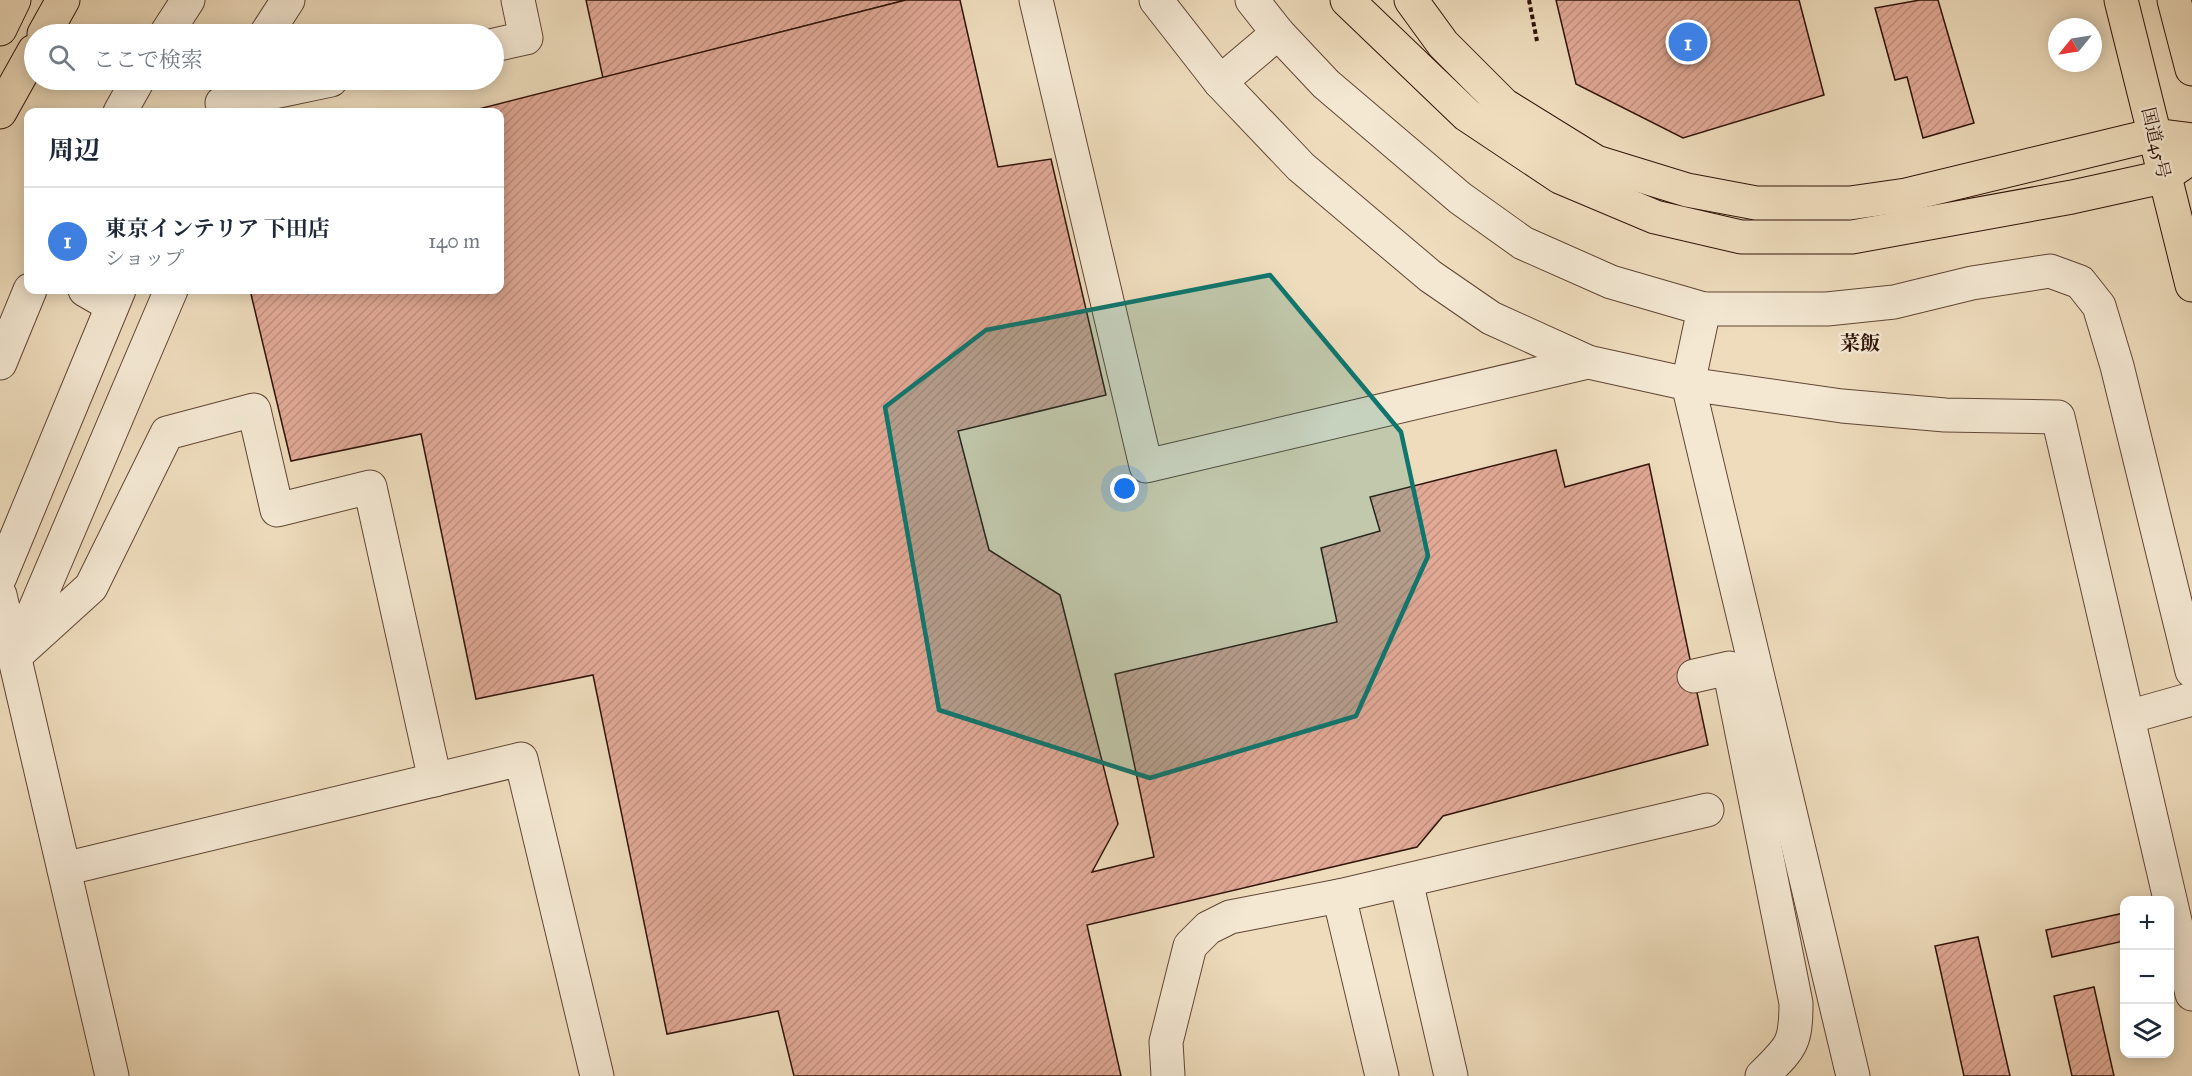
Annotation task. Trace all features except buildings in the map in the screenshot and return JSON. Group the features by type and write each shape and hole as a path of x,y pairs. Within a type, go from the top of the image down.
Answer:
{"highway":[{"path":"0,29 14,0"},
{"path":"50,24 63,0"},
{"path":"1347,0 1467,116 1560,177 1655,217 1742,237 1852,237 2072,197 2163,177 2192,157"},
{"path":"1411,0 1443,44 1504,105 1596,162 1687,190 1733,199 1756,203 1850,202 1906,195 2154,135 2192,140"},
{"name":"国道45号","path":"2121,0 2163,177 2192,285"},
{"path":"2174,0 2192,69"},
{"path":"0,112 24,69"}],"street":[{"path":"172,24 188,0"},
{"path":"272,24 288,0"},
{"path":"504,43 526,38 518,0"},
{"path":"1036,0 1146,466 1588,362"},
{"path":"1156,0 1220,82 1302,168 1430,276 1491,318 1588,362 1688,384 1842,406 1945,415 2058,417 2192,994"},
{"path":"1252,0 1278,33 1326,84 1460,198 1523,243 1611,282 1704,309 1827,309 1894,302 1972,283 2050,271 2080,282 2099,306 2117,366 2192,671"},
{"path":"1220,82 1278,33"},
{"path":"122,108 132,90"},
{"path":"225,98 272,90"},
{"path":"0,363 28,294"},
{"path":"15,656 169,294"},
{"path":"0,577 105,295"},
{"path":"1704,309 1688,384 1853,1076"},
{"path":"15,656 91,587 167,433 254,410 277,510 370,487 435,780"},
{"path":"0,595 112,1076"},
{"path":"1694,676 1729,668 1796,1003 1796,1029 1791,1046 1762,1076"},
{"path":"2128,717 2192,699"},
{"path":"64,869 521,759 597,1076"},
{"path":"1168,1076 1166,1042 1190,946 1208,928 1230,917 1406,881 1707,810"},
{"path":"1406,881 1451,1076"},
{"path":"1339,896 1382,1076"}],"path":[{"path":"1529,0 1537,41"}],"highlighted area":[{"path":"1270,275 1401,432 1428,556 1356,716 1150,778 939,710 885,407 986,330"}],"place":[{"name":"東京インテリア 下田店","path":"1688,42"}],"district":[{"name":"菜飯","path":"1860,343"}]}
